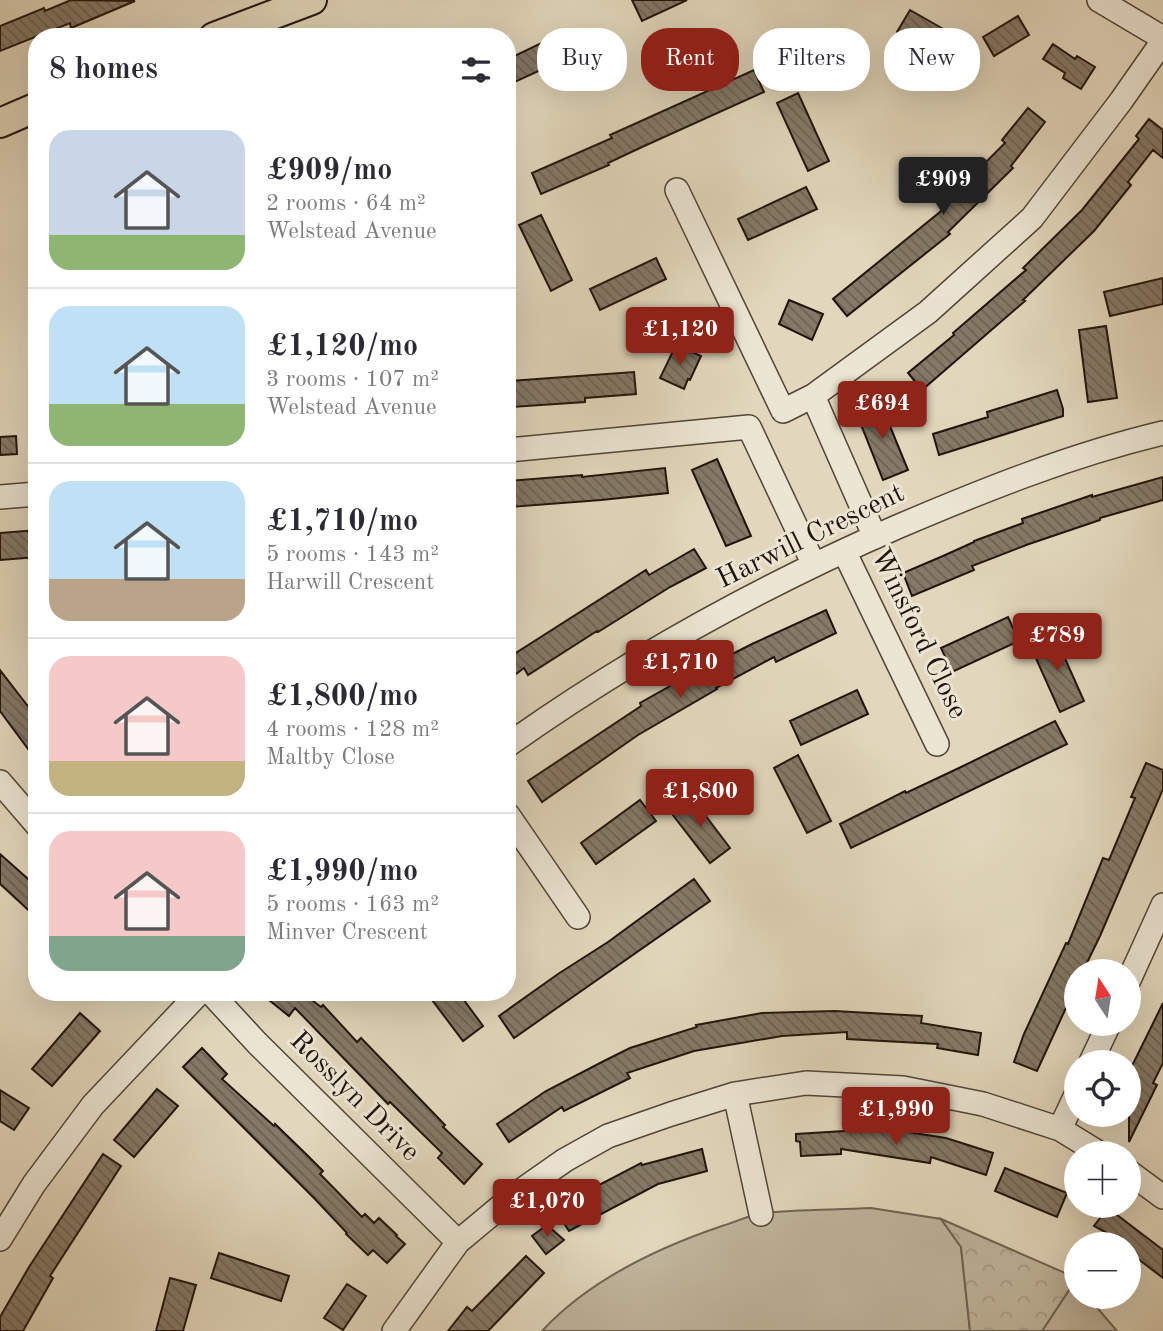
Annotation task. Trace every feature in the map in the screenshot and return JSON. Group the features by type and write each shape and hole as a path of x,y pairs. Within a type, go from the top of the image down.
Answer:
{"main road":[{"path":"238,28 312,0"},
{"path":"0,123 28,111"}],"street":[{"path":"677,190 783,411 813,396 928,312 1032,218 1121,101 1163,39 1099,0"},
{"path":"813,396 875,537"},
{"path":"516,449 749,428 814,565"},
{"name":"Harwill Crescent","path":"516,740 612,675 742,601 814,565 979,493 1055,464 1163,433"},
{"path":"0,497 28,495"},
{"name":"Winsford Close","path":"844,551 937,744"},
{"path":"0,782 28,815"},
{"path":"516,827 578,917"},
{"path":"1139,959 1163,905"},
{"path":"0,1239 34,1184 93,1105 191,1001"},
{"name":"Rosslyn Drive","path":"218,1001 257,1043 458,1242"},
{"path":"394,1331 458,1242 512,1197 565,1160 621,1132 735,1094 806,1083 903,1088 983,1104 1060,1129 1080,1141"},
{"path":"735,1094 761,1214"},
{"path":"1060,1129 1064,1120"},
{"path":"1141,1181 1163,1197"}],"green space":[{"path":"871,1208 941,1219 961,1247 970,1331 542,1331 602,1281 649,1255 698,1235 763,1213"},
{"path":"941,1219 1064,1273 1064,1298 1042,1331 970,1331 961,1247"},
{"path":"1064,1298 1064,1309 1098,1309 1117,1331 1042,1331"}],"building":[{"path":"71,0 135,1 71,28 70,23 58,28 28,28 28,40 0,51 0,26 44,8 45,11"},
{"path":"632,0 687,0 642,21"},
{"path":"910,10 942,28 899,28"},
{"path":"1018,16 1029,35 994,56 983,37"},
{"path":"1053,44 1075,59 1077,56 1095,67 1081,89 1063,78 1065,73 1043,59"},
{"path":"537,45 537,72 516,81 516,55"},
{"path":"753,70 753,91 764,92 541,194 532,173 612,138 610,135 707,91 739,91 739,77"},
{"path":"798,93 829,161 808,171 777,103"},
{"path":"1028,108 1045,122 1011,166 1013,168 948,232 950,234 847,316 833,299 946,207 943,205 1005,143 1002,140"},
{"path":"1149,119 1163,130 1163,158 1153,150 1128,182 1131,185 1094,231 1023,300 1025,301 922,390 908,373 1026,270 1023,268 1082,210 1139,139 1136,136"},
{"path":"806,187 817,209 748,240 738,219"},
{"path":"541,215 572,280 551,291 519,225"},
{"path":"656,258 666,279 600,310 590,289"},
{"path":"1163,278 1163,304 1110,316 1104,292"},
{"path":"789,300 823,314 812,340 779,324"},
{"path":"1106,326 1117,398 1088,402 1079,330"},
{"path":"676,345 701,356 684,389 660,378"},
{"path":"634,372 636,394 585,398 585,402 516,407 516,381"},
{"path":"1057,390 1063,416 939,455 933,434 988,417 987,412"},
{"path":"880,402 908,470 883,480 856,412"},
{"path":"16,436 17,454 0,455 0,437"},
{"path":"717,459 751,536 726,546 692,470"},
{"path":"665,468 668,493 516,507 516,480 582,477"},
{"path":"1163,477 1163,500 1100,518 1029,544 972,566 974,570 912,596 903,573 974,541 1023,523 1022,519 1092,495"},
{"path":"28,531 28,558 0,560 0,533"},
{"path":"694,549 706,568 670,587 528,675 524,668 516,674 516,653 646,570 649,575"},
{"path":"826,610 836,633 776,662 774,657 716,688 638,735 542,802 528,781 641,706 640,703 704,667"},
{"path":"1008,617 1019,641 952,672 941,648"},
{"path":"1054,634 1084,701 1060,712 1030,645"},
{"path":"0,670 28,706 28,749 0,711"},
{"path":"857,690 868,714 801,745 790,721"},
{"path":"1055,721 1067,744 851,848 840,824"},
{"path":"798,755 831,821 807,833 774,768"},
{"path":"1146,763 1163,770 1163,789 1089,959 1064,959 1064,1012 1037,1071 1014,1062 1024,1034 1066,943 1068,944 1103,858 1109,860 1135,798 1131,797"},
{"path":"690,795 730,848 710,863 669,810"},
{"path":"640,800 656,821 596,864 581,843"},
{"path":"0,854 28,879 28,910 0,884"},
{"path":"694,879 710,901 514,1038 499,1016 608,942"},
{"path":"270,1001 313,1001 321,1007 323,1005 357,1042 361,1038 445,1125 443,1127 482,1164 464,1184 438,1158 442,1153 390,1102 388,1104 295,1008 289,1016"},
{"path":"433,1001 465,1001 483,1026 463,1041"},
{"path":"1163,1003 1163,1063 1153,1083 1157,1085 1141,1118 1141,1050"},
{"path":"835,1011 922,1016 921,1023 981,1033 978,1055 937,1048 938,1044 847,1039 847,1032 782,1036 694,1051 627,1073 630,1078 564,1111 562,1107 509,1142 497,1124 546,1091 630,1048 697,1027 696,1025 762,1013"},
{"path":"80,1013 100,1031 52,1086 32,1069"},
{"path":"202,1048 227,1074 222,1079 306,1154 323,1171 320,1174 362,1217 365,1214 374,1223 379,1218 405,1244 387,1263 373,1250 368,1255 346,1234 314,1198 183,1067"},
{"path":"157,1089 178,1106 134,1157 114,1140"},
{"path":"0,1090 29,1108 14,1130 0,1121"},
{"path":"862,1125 946,1138 993,1153 986,1175 931,1157 930,1163 841,1149 841,1154 801,1156 800,1142 796,1141 796,1134 861,1130"},
{"path":"1129,1127 1136,1127 1129,1141"},
{"path":"702,1149 707,1171 658,1184 569,1231 559,1216 578,1202 576,1197 641,1163 642,1165"},
{"path":"103,1154 121,1166 50,1276 53,1278 23,1331 0,1331 0,1317 29,1267"},
{"path":"1005,1168 1064,1192 1064,1200 1057,1217 995,1191"},
{"path":"1100,1218 1121,1218 1139,1232 1105,1232 1094,1226"},
{"path":"547,1225 564,1240 546,1254 532,1236"},
{"path":"1141,1233 1163,1250 1163,1278 1141,1261"},
{"path":"219,1253 289,1276 281,1301 211,1278"},
{"path":"526,1256 544,1273 488,1331 448,1331 467,1307 472,1311"},
{"path":"170,1278 196,1285 183,1331 156,1331"},
{"path":"347,1284 366,1296 343,1330 324,1318"}]}
